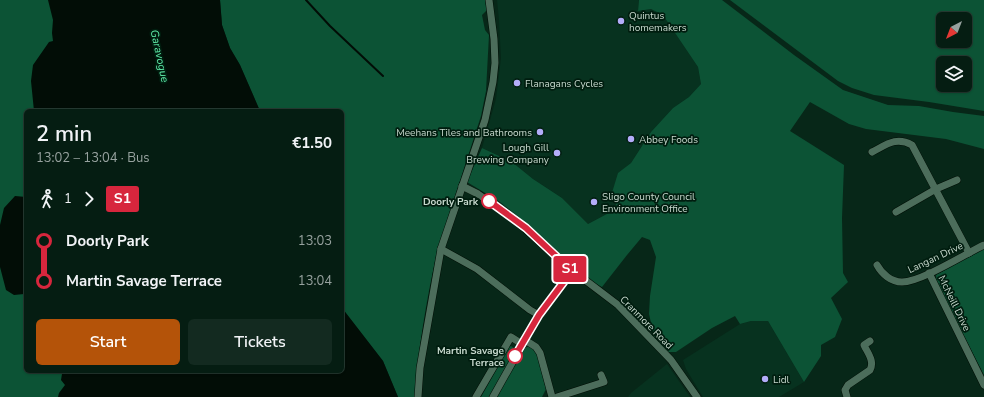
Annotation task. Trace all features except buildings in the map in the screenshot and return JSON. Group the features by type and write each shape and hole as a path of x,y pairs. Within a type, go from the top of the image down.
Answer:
{"street":[{"path":"418,397 422,355 441,249 485,120 493,82 495,63 494,39 489,0"},
{"path":"872,152 897,140 907,142 912,145 968,252"},
{"path":"896,212 936,189 957,180"},
{"path":"462,186 478,194 514,219 572,271 539,315 493,397"},
{"name":"Langan Drive","path":"877,265 893,281 902,282 912,280 929,273 984,245"},
{"path":"441,249 477,269 530,310 539,315"},
{"name":"Cranmore Road","path":"572,271 623,311 671,360 697,397"},
{"name":"McNeill Drive","path":"929,273 984,384"},
{"path":"476,397 511,337 536,347 540,353 552,397"},
{"path":"846,397 845,390 848,385 872,367 872,362 864,344 870,341"},
{"path":"557,397 604,382 602,375"}],"shaded area":[{"path":"0,0 81,0 89,109 24,109 24,373 143,373 124,397 0,397"},
{"path":"220,0 485,0 487,10 482,15 485,30 489,35 486,91 481,116 438,248 430,285 418,360 415,397 398,397 383,361 344,311 344,109 259,109 240,65 230,48 222,25"},
{"path":"497,0 639,0 638,11 651,9 663,14 698,67 701,84 689,97 673,108 651,132 631,163 618,174 618,208 588,224 562,198 533,179 512,162 482,148 496,99 501,58"},
{"path":"639,0 722,0 843,90 888,105 919,106 984,116 984,149 946,139 866,129 849,124 810,102 790,131 844,165 842,218 843,273 848,282 831,298 842,319 835,337 821,345 821,356 804,382 768,321 751,321 740,324 735,316 712,328 676,352 668,352 658,343 654,336 649,314 650,296 656,257 650,240 642,237 602,287 582,275 519,217 500,202 467,182 482,148 512,162 533,179 562,198 588,224 618,208 611,196 618,173 631,163 651,132 673,108 689,97 701,84 698,67 663,15 651,9 638,11"},
{"path":"730,0 984,0 984,111 874,95 852,88 838,81"},
{"path":"984,249 984,375 937,283 936,275"},
{"path":"751,321 768,321 804,382 779,397 703,397 686,369 683,360 740,324"},
{"path":"511,346 515,350 490,397 481,397 509,347"},
{"path":"529,346 534,348 537,354 546,389 542,397 496,397 523,349"},
{"path":"667,364 690,397 628,397 631,393"}],"water":[{"name":"Garavogue","path":"48,0 220,0 222,25 230,48 240,65 259,109 34,109 31,81 33,65 49,42 53,41 53,20"},
{"path":"15,196 24,197 24,294 14,295 6,290 0,267 0,225 4,208"},
{"path":"344,311 383,361 398,397 58,397 65,385 61,380 62,374 344,373"}],"waterway":[{"path":"306,0 330,26 383,76"}],"bus line":[{"name":"S1","path":"489,201 526,228 572,271 563,281 539,315 515,356"}],"place":[{"name":"Quintus homemakers","path":"621,21"},
{"name":"Flanagans Cycles","path":"517,83"},
{"name":"Meehans Tiles and Bathrooms","path":"540,132"},
{"name":"Abbey Foods","path":"631,139"},
{"name":"Lough Gill Brewing Company","path":"557,153"},
{"name":"Doorly Park","path":"489,201"},
{"name":"Sligo County Council Environment Office","path":"594,202"},
{"name":"Martin Savage Terrace","path":"515,356"},
{"name":"Lidl","path":"765,379"}]}
